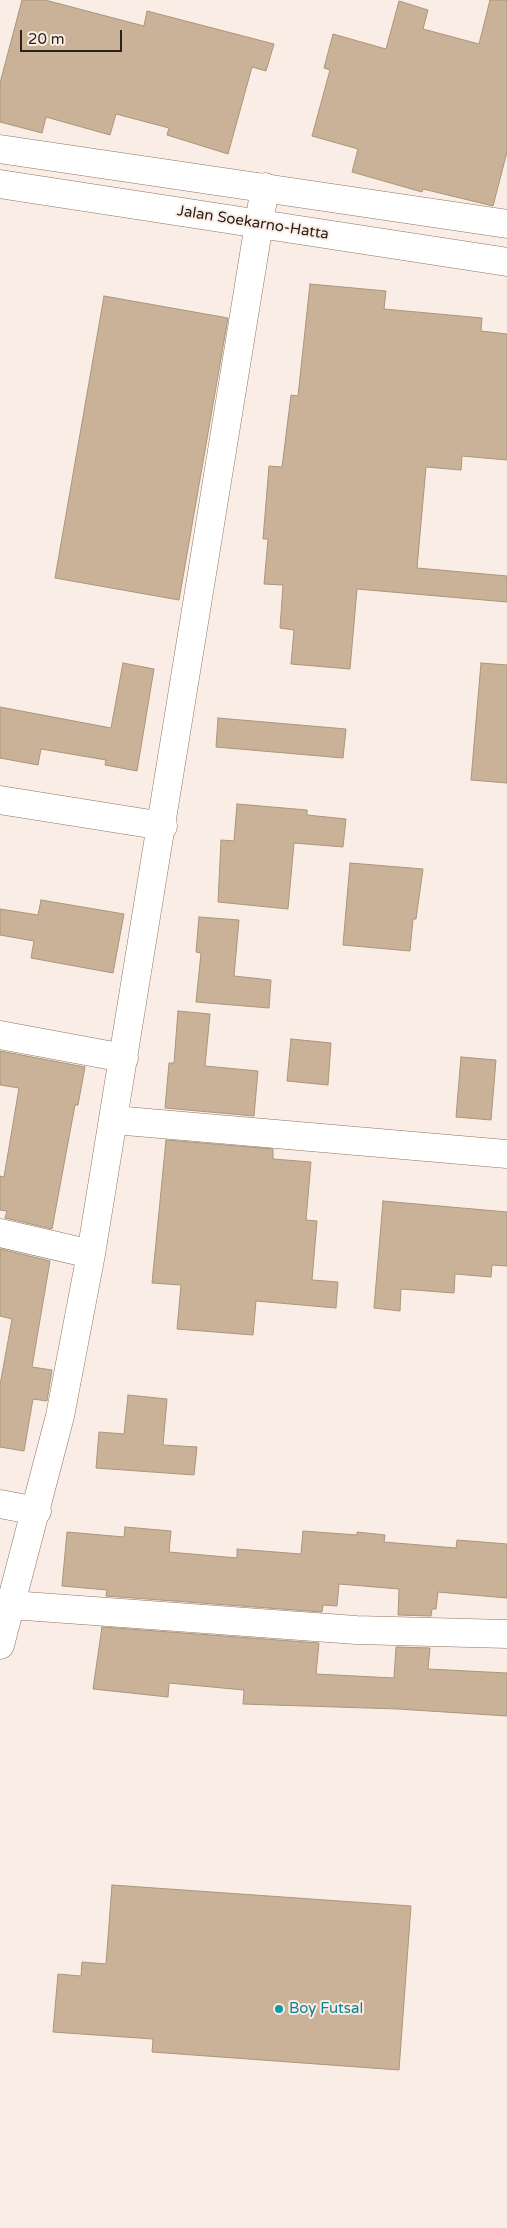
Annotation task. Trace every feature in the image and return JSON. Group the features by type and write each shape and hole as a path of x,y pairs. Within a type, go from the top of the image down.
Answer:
{"main road":[{"path":"0,149 507,224"},
{"name":"Jalan Soekarno-Hatta","path":"0,184 507,262"},
{"path":"0,1645 37,1511 60,1416 91,1254 124,1058 139,950 163,826 202,569 265,187"},
{"path":"0,800 163,826"},
{"path":"0,1035 124,1058"},
{"path":"114,1120 507,1154"},
{"path":"0,1233 91,1254"},
{"path":"0,1504 37,1511"},
{"path":"11,1605 356,1630 507,1634"}],"building":[{"path":"22,0 45,0 144,26 147,11 274,44 266,71 252,67 228,154 167,135 169,128 116,114 110,135 46,117 42,133 0,122 0,83"},
{"path":"490,0 507,0 507,152 493,206 423,189 422,192 352,172 358,149 312,136 330,70 324,68 333,34 386,49 399,1 428,10 423,29 479,44"},
{"path":"310,284 386,291 384,309 482,318 481,331 507,334 507,460 462,456 461,470 426,467 417,568 507,576 507,602 357,589 350,669 291,664 294,630 280,628 283,585 264,584 268,539 263,539 269,466 282,467 291,395 298,396"},
{"path":"104,296 228,318 179,600 55,578"},
{"path":"123,663 154,669 137,771 105,765 106,760 41,749 38,765 0,758 0,707 111,728"},
{"path":"481,663 507,665 507,783 471,780"},
{"path":"218,718 346,729 343,758 216,747"},
{"path":"237,804 307,810 307,815 346,819 343,847 294,843 288,909 218,902 221,840 234,841"},
{"path":"350,863 423,869 416,919 413,919 410,951 343,945"},
{"path":"41,900 124,914 113,973 31,958 34,941 0,935 0,909 38,915"},
{"path":"199,917 239,920 234,976 271,980 269,1008 196,1002 201,953 196,952"},
{"path":"178,1011 210,1014 205,1066 258,1071 254,1116 165,1108 169,1063 174,1063"},
{"path":"291,1039 331,1043 328,1085 287,1081"},
{"path":"0,1051 85,1067 78,1105 75,1105 52,1229 5,1218 7,1211 0,1210 0,1176 4,1177 19,1088 0,1085"},
{"path":"461,1057 496,1060 491,1120 456,1117"},
{"path":"166,1140 273,1149 273,1159 311,1162 306,1220 317,1221 312,1280 338,1282 336,1308 256,1301 253,1335 177,1329 181,1285 152,1283"},
{"path":"383,1201 507,1212 507,1266 492,1265 491,1277 455,1274 454,1293 401,1289 400,1311 374,1308"},
{"path":"0,1249 50,1261 32,1367 52,1370 47,1401 33,1399 24,1451 0,1447 0,1385 12,1319 0,1316"},
{"path":"128,1395 167,1399 163,1445 197,1447 194,1475 96,1468 99,1432 124,1434"},
{"path":"125,1527 171,1531 169,1552 237,1558 237,1549 301,1554 303,1531 357,1535 357,1532 385,1535 384,1542 456,1548 457,1540 507,1544 507,1598 438,1592 436,1609 432,1609 431,1616 398,1615 399,1589 339,1584 337,1606 323,1605 322,1612 106,1596 107,1590 62,1586 67,1532 124,1537"},
{"path":"102,1627 319,1643 316,1674 394,1678 396,1647 430,1648 428,1669 507,1673 507,1716 398,1709 243,1704 244,1690 169,1683 168,1697 93,1689"},
{"name":"Boy Futsal","path":"112,1885 411,1906 399,2070 152,2052 153,2039 53,2032 58,1974 81,1976 82,1962 106,1964"}],"place":[{"name":"Boy Futsal","path":"279,2009"}]}
